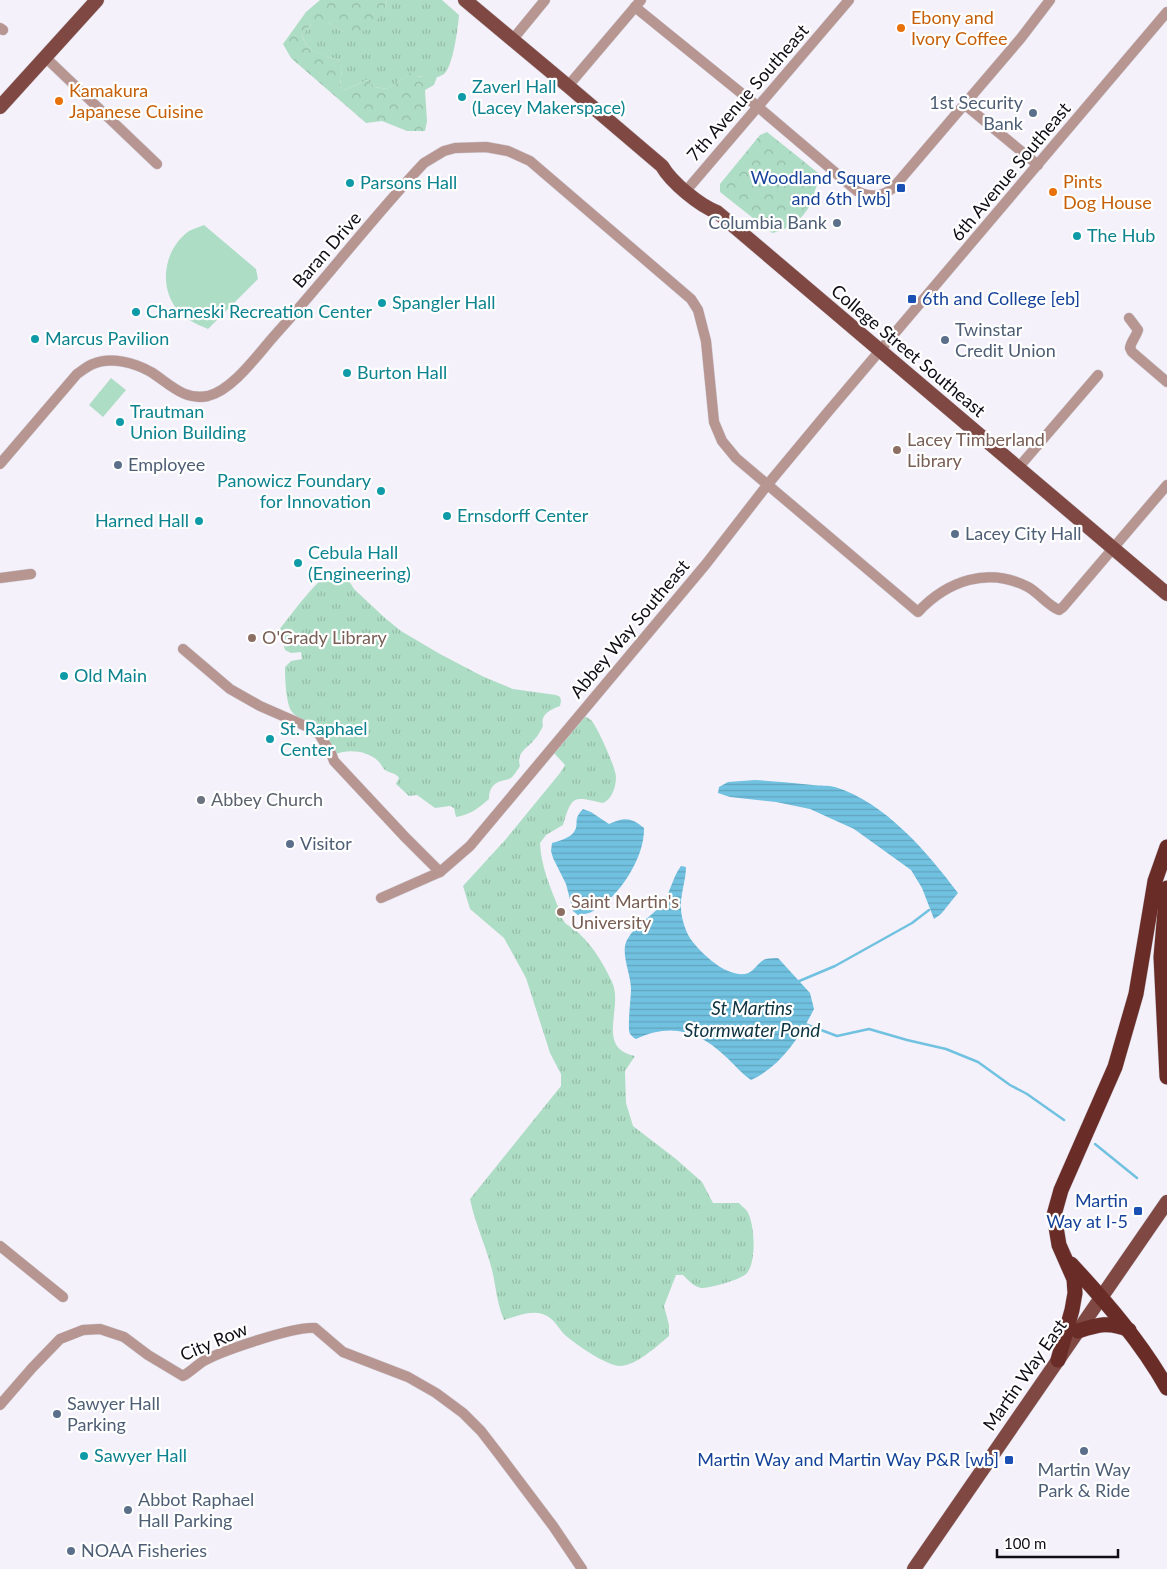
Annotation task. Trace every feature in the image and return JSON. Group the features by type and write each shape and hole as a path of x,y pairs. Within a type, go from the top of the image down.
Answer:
{"highway":[{"path":"1058,1360 1075,1293 1074,1279 1059,1245 1054,1215 1061,1190 1115,1066 1136,994 1155,881 1167,847"},
{"path":"1167,888 1161,957 1167,1077"},
{"path":"1064,1256 1102,1297 1128,1330 1156,1368 1167,1388"},
{"path":"1078,1331 1109,1324 1118,1325 1128,1330"}],"main road":[{"path":"0,107 97,0"},
{"name":"College Street Southeast","path":"465,0 662,166 672,170 714,204 718,212 880,352 1167,594"},
{"name":"College Street Southeast","path":"662,166 667,175 686,191 708,209 718,212"},
{"name":"Martin Way East","path":"914,1569 1167,1202"}],"street":[{"path":"513,39 545,0"},
{"name":"7th Avenue Southeast","path":"691,185 849,0"},
{"path":"568,86 638,3 857,191 864,195 874,196 887,193 893,188 1021,38 1050,0"},
{"name":"6th Avenue Southeast","path":"880,352 1167,12"},
{"path":"45,57 157,164"},
{"path":"964,104 1038,165"},
{"name":"Baran Drive","path":"0,464 77,374 93,364 119,361 132,363 152,373 176,391 192,397 207,396 219,392 233,382 424,163 444,151 455,148 486,147 508,151 530,161 691,299 698,310 706,341 714,422 718,432 722,441 736,458 768,484"},
{"path":"1128,318 1138,330 1136,337 1131,343 1130,348 1132,352 1167,382"},
{"name":"Abbey Way Southeast","path":"381,898 440,872 470,846 706,564 768,484 880,352"},
{"path":"1018,468 1098,375"},
{"path":"768,484 918,612 940,592 956,584 984,578 1018,582 1030,588 1059,610 1064,608 1167,485"},
{"path":"0,578 31,574"},
{"path":"183,649 230,688 260,706 308,726 319,734 331,752 334,761 405,838 440,872"},
{"path":"0,1246 63,1297"},
{"name":"City Row","path":"0,1405 60,1339 83,1330 100,1329 124,1336 148,1355 183,1376 203,1362 230,1350 293,1330 315,1328 342,1352 408,1378 429,1389 463,1413 481,1431 498,1453 553,1526 582,1569"}],"green space":[{"path":"320,0 387,0 385,9 371,28 355,34 343,32 328,23 312,23 302,35 307,46 312,50 339,60 342,69 340,86 345,90 367,80 375,87 387,89 410,73 421,77 437,77 434,85 425,90 427,121 425,131 407,131 382,121 366,123 291,58 283,44 306,12"},
{"path":"387,0 442,0 459,15 455,46 448,69 441,76 437,77 427,78 409,74 387,89 375,87 367,80 345,90 340,86 342,69 339,60 312,50 304,41 302,35 312,23 328,23 343,32 385,9"},
{"path":"767,132 822,176 810,205 802,216 792,225 772,233 720,192 720,184 760,135"},
{"path":"204,225 256,269 258,279 208,329 186,318 179,312 170,298 166,278 167,267 174,247 189,231"},
{"path":"111,378 126,390 103,417 89,405"},
{"path":"337,569 343,571 354,589 385,618 401,631 440,654 482,676 513,689 560,697 560,706 544,715 543,726 539,733 521,754 520,766 514,775 493,786 490,790 489,799 474,811 456,817 454,808 450,806 435,808 417,795 409,796 396,784 399,778 385,770 374,758 358,752 336,754 322,732 292,712 287,697 285,667 291,661 302,659 301,652 291,653 285,650 279,630 314,587"},
{"path":"584,716 594,724 606,747 615,772 615,785 611,796 603,803 585,799 575,800 569,808 563,825 546,835 540,843 546,876 564,921 580,934 591,947 612,982 615,992 613,1036 616,1045 623,1052 635,1056 625,1071 626,1103 633,1126 702,1182 713,1203 739,1203 750,1217 754,1243 750,1269 746,1274 737,1279 701,1288 694,1285 683,1275 676,1275 664,1306 669,1325 669,1336 633,1363 620,1366 608,1363 584,1349 566,1336 552,1319 540,1313 519,1315 504,1320 498,1302 490,1261 470,1199 561,1086 561,1074 550,1053 526,978 504,938 470,909 463,886 506,839 560,773 565,765 553,752"}],"water":[{"path":"755,780 835,787 871,804 919,846 958,893 941,914 934,919 922,888 911,870 854,829 810,809 776,802 730,797 718,793 719,787 728,782"},
{"path":"583,809 609,824 627,819 644,828 640,851 635,864 621,887 603,905 590,913 578,915 573,911 566,884 551,851 552,843 567,838 574,832 578,816"},
{"name":"St Martins Stormwater Pond","path":"681,866 686,867 681,903 683,921 690,938 702,952 715,964 737,974 748,973 766,959 778,958 810,993 814,1009 796,1040 771,1067 751,1080 715,1047 694,1035 672,1030 648,1034 636,1039 629,1031 631,983 625,957 625,945 634,929 662,904"}],"waterway":[{"path":"797,982 835,966 912,923 929,910"},
{"path":"805,1024 837,1036 869,1029 946,1049 978,1062 1064,1120"},
{"path":"1095,1144 1137,1178"}],"place":[{"name":"Ebony and Ivory Coffee","path":"901,28"},
{"name":"Zaverl Hall (Lacey Makerspace)","path":"462,97"},
{"name":"Kamakura Japanese Cuisine","path":"59,101"},
{"name":"1st Security Bank","path":"1033,113"},
{"name":"Parsons Hall","path":"350,183"},
{"name":"Woodland Square and 6th [wb]","path":"901,188"},
{"name":"Pints Dog House","path":"1053,192"},
{"name":"Columbia Bank","path":"837,223"},
{"name":"The Hub","path":"1077,236"},
{"name":"6th and College [eb]","path":"912,299"},
{"name":"Spangler Hall","path":"382,303"},
{"name":"Charneski Recreation Center","path":"136,312"},
{"name":"Marcus Pavilion","path":"35,339"},
{"name":"Twinstar Credit Union","path":"945,340"},
{"name":"Burton Hall","path":"347,373"},
{"name":"Trautman Union Building","path":"120,422"},
{"name":"Lacey Timberland Library","path":"897,450"},
{"name":"Employee","path":"118,465"},
{"name":"Panowicz Foundary for Innovation","path":"381,491"},
{"name":"Ernsdorff Center","path":"447,516"},
{"name":"Harned Hall","path":"199,521"},
{"name":"Lacey City Hall","path":"955,534"},
{"name":"Cebula Hall (Engineering)","path":"298,563"},
{"name":"O'Grady Library","path":"252,638"},
{"name":"Old Main","path":"64,676"},
{"name":"St. Raphael Center","path":"270,739"},
{"name":"Abbey Church","path":"201,800"},
{"name":"Visitor","path":"290,844"},
{"name":"Saint Martin's University","path":"561,912"},
{"name":"Martin Way at I-5","path":"1138,1211"},
{"name":"Sawyer Hall Parking","path":"57,1414"},
{"name":"Martin Way Park & Ride","path":"1084,1451"},
{"name":"Sawyer Hall","path":"84,1456"},
{"name":"Martin Way and Martin Way P&R [wb]","path":"1009,1460"},
{"name":"Abbot Raphael Hall Parking","path":"128,1510"},
{"name":"NOAA Fisheries","path":"71,1551"}]}
